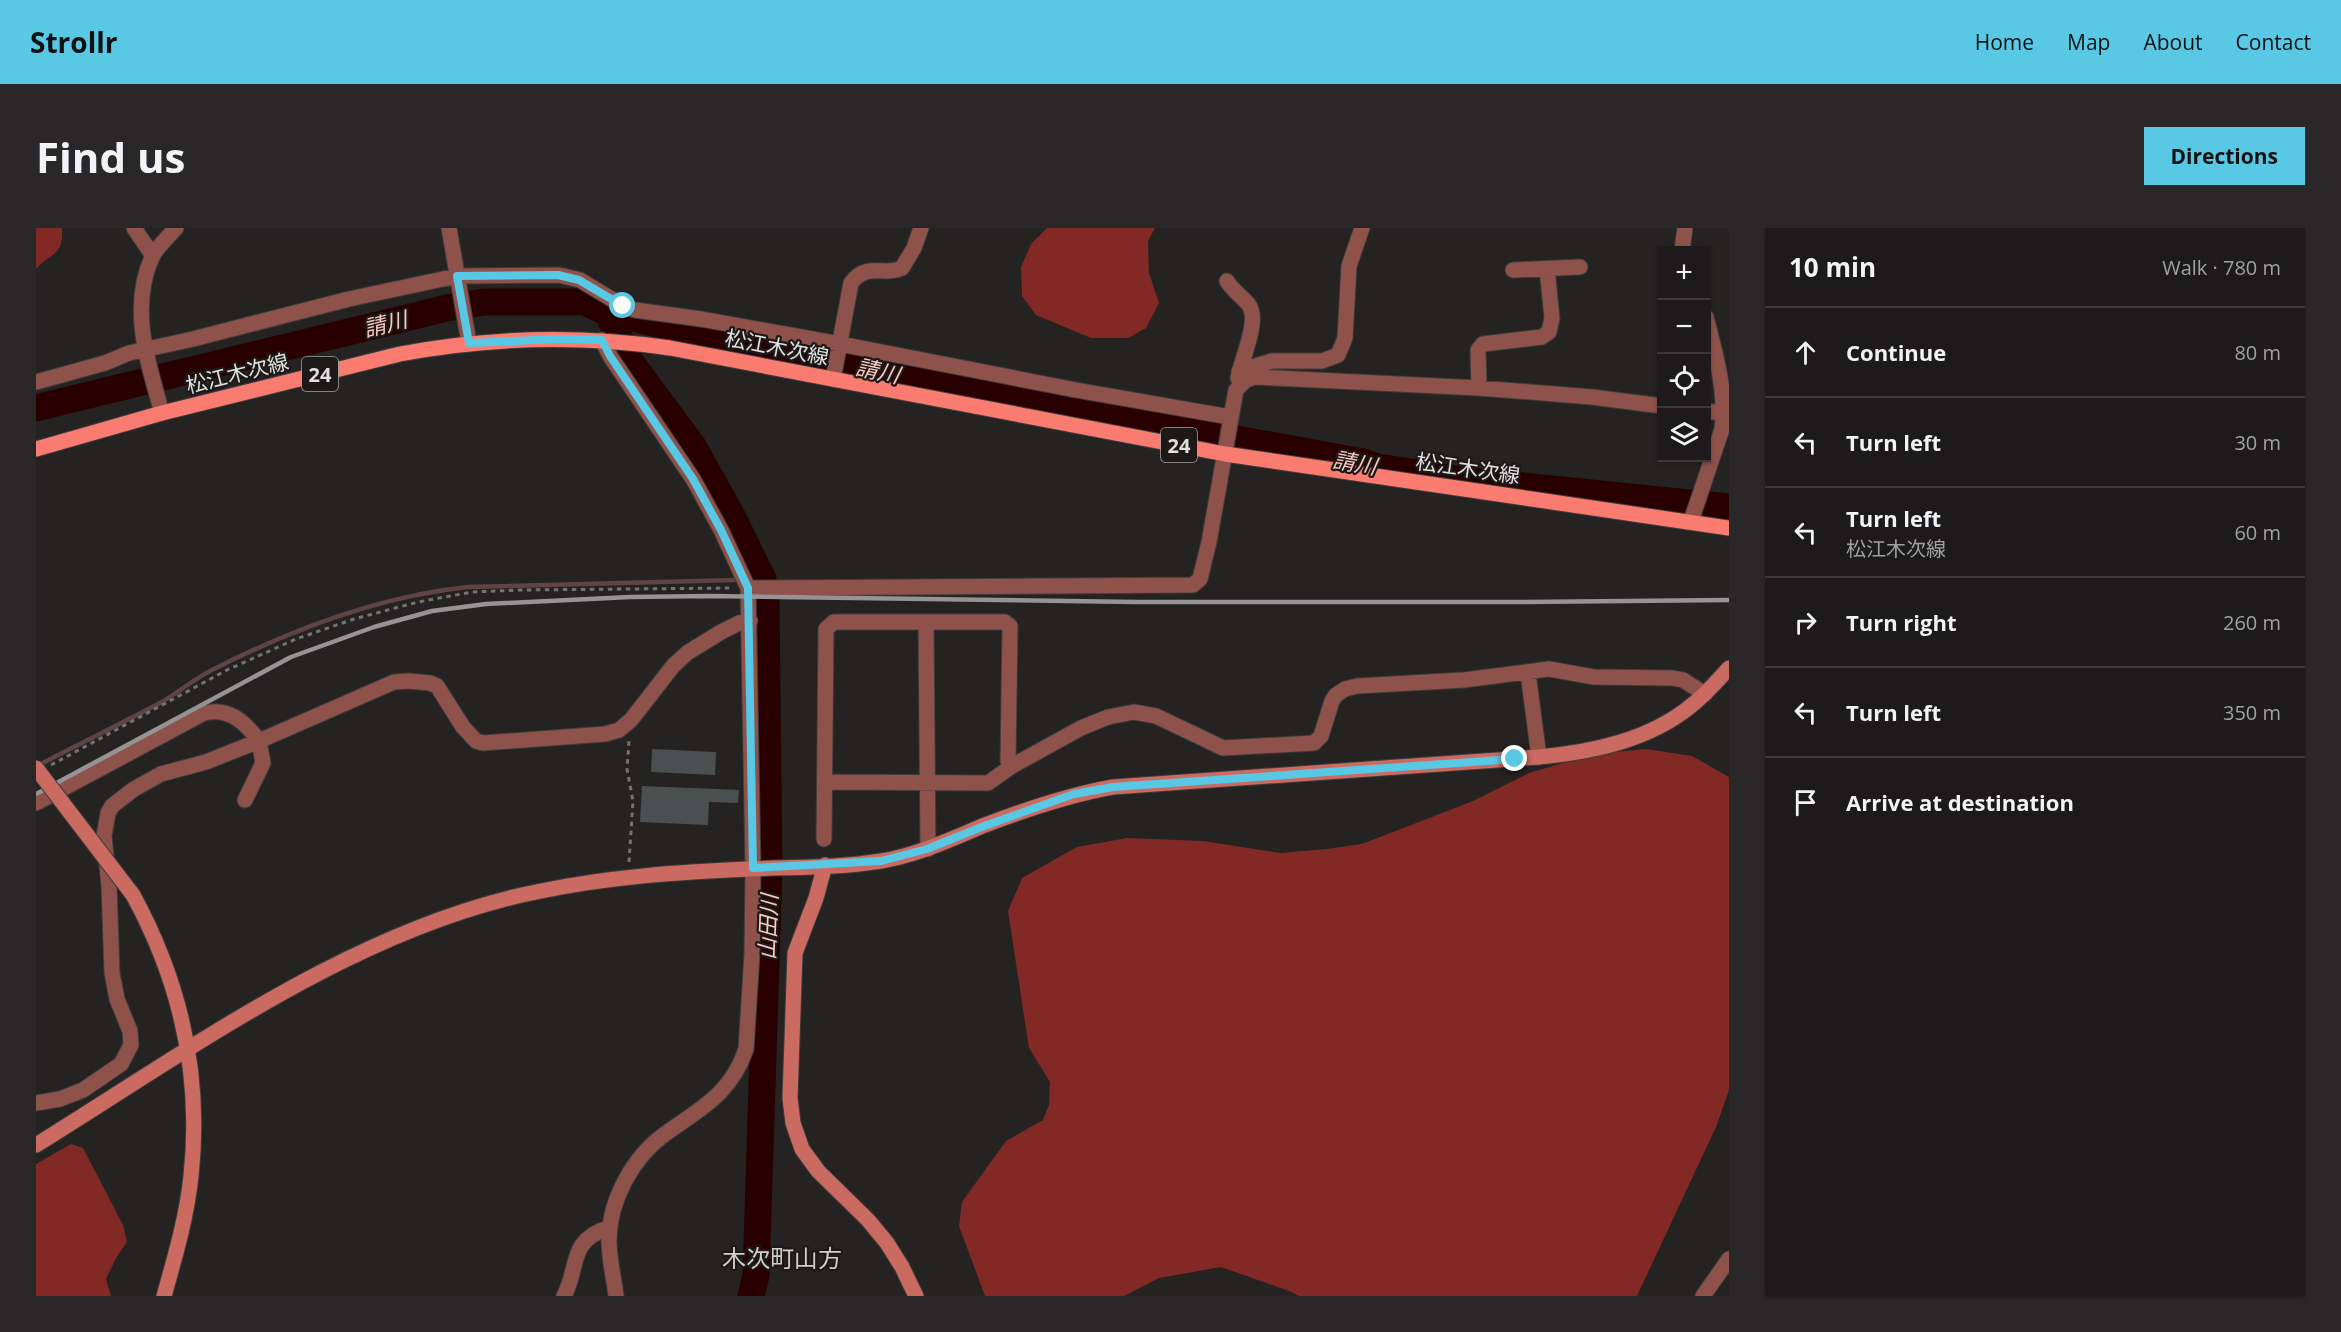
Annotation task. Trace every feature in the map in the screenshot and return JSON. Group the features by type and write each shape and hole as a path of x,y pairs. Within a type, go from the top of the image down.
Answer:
{"main road":[{"name":"松江木次線","path":"36,449 162,413 400,354 469,343 549,339 606,340 834,374 1225,454 1692,515 1729,528"}],"street":[{"path":"134,228 153,256"},
{"path":"162,413 145,351 140,302 153,256 176,228"},
{"path":"449,228 469,343"},
{"path":"834,374 851,283 860,273 868,270 893,271 902,268 914,248 921,228"},
{"path":"1239,371 1272,361 1322,361 1338,356 1345,338 1349,266 1362,228"},
{"path":"1683,246 1685,228"},
{"path":"1513,270 1580,267"},
{"path":"1479,388 1478,350 1483,344 1542,337 1549,332 1552,318 1547,269"},
{"path":"36,382 105,363 129,353 145,351 350,299 457,280 558,275 570,276 623,306 635,310 701,319 1230,417"},
{"path":"759,588 1193,585 1198,582 1202,574 1239,371 1253,317 1247,303 1231,289 1227,281"},
{"path":"1692,515 1726,414 1711,337"},
{"path":"606,340 610,356 693,479 721,530 759,588 750,621 764,868 748,1034 741,1063 722,1092 665,1134 634,1164 624,1183 610,1227 609,1242 616,1296"},
{"path":"1236,390 1246,380 1264,376 1479,388 1592,397 1657,405"},
{"path":"1711,412 1726,414"},
{"path":"36,1103 60,1099 83,1090 121,1064 131,1045 130,1031 117,999 112,973 105,836 108,813 112,806 134,789 161,774 206,762 394,682 430,683 437,687 463,727 476,741 483,743 604,735 619,730 631,720 673,666 687,653 739,623 750,621"},
{"path":"824,839 826,629 834,622 1005,622 1010,626 1008,761 1012,766"},
{"path":"926,622 927,849"},
{"path":"36,1145 287,989 392,939 443,918 538,891 593,881 677,872 881,861 927,849 1074,794 1113,787 1539,757 1591,750 1641,735 1670,720 1705,694 1729,668"},
{"path":"825,782 988,783 1012,766 1081,728 1122,713 1134,712 1156,716 1223,748 1314,743 1321,736 1332,701 1345,689 1379,683 1464,680 1549,669 1594,676 1672,678 1683,680 1705,694"},
{"path":"1528,673 1539,757"},
{"path":"36,803 204,713 214,711 233,716 249,726 259,741 263,763 245,800"},
{"path":"41,768 133,895 146,918 171,977 180,1007 189,1050 193,1101 191,1178 164,1296"},
{"path":"825,865 816,898 795,953 790,1098 793,1123 802,1149 818,1172 868,1220 887,1242 916,1296"},
{"path":"564,1296 576,1254 581,1246 598,1231 610,1227"},
{"path":"1703,1296 1729,1259"}],"path":[{"path":"41,768 227,670 286,644 354,619 418,602 472,592 520,590 759,588"},
{"path":"628,867 633,801 627,769 631,720"}],"shaded area":[{"path":"36,228 62,228 62,237 59,249 36,269"},
{"path":"1047,228 1155,228 1148,241 1149,273 1159,303 1146,328 1128,338 1091,338 1036,315 1022,296 1021,267 1031,244"},
{"path":"1646,749 1692,756 1729,777 1729,1090 1716,1127 1637,1296 1299,1296 1221,1267 1159,1278 1124,1296 985,1296 959,1226 962,1202 1006,1141 1043,1120 1049,1105 1050,1082 1029,1048 1008,911 1022,878 1077,847 1127,838 1203,841 1280,853 1362,844 1473,801 1529,773 1594,754"},
{"path":"71,1144 83,1148 123,1225 127,1242 106,1279 111,1296 36,1296 36,1164"}],"building":[{"path":"652,749 716,752 715,775 651,772"},
{"path":"642,786 739,790 738,803 709,802 708,825 640,822"}],"waterway":[{"name":"請川","path":"36,408 447,308 484,302 585,302 606,312 659,324 1001,396 1363,462 1378,467 1456,479 1729,507"},
{"name":"山田川","path":"610,318 630,361 693,446 731,514 763,579 766,604 769,867 756,1275 751,1296"},
{"name":"山田川","path":"756,579 763,579"},
{"path":"39,765 160,703 207,673 244,654 306,628 370,606 435,591 468,587 735,580"}],"railway":[{"path":"36,794 291,657 374,627 432,611 486,604 630,597 710,596 1136,602 1729,600"}],"district":[{"name":"木次町山方","path":"782,1257"}],"route":[{"path":"623,306 570,276 457,276 469,343 508,340 602,340 610,356 693,479 721,530 748,588 753,868 881,861 927,849 1074,794 1113,787 1515,759"}]}
